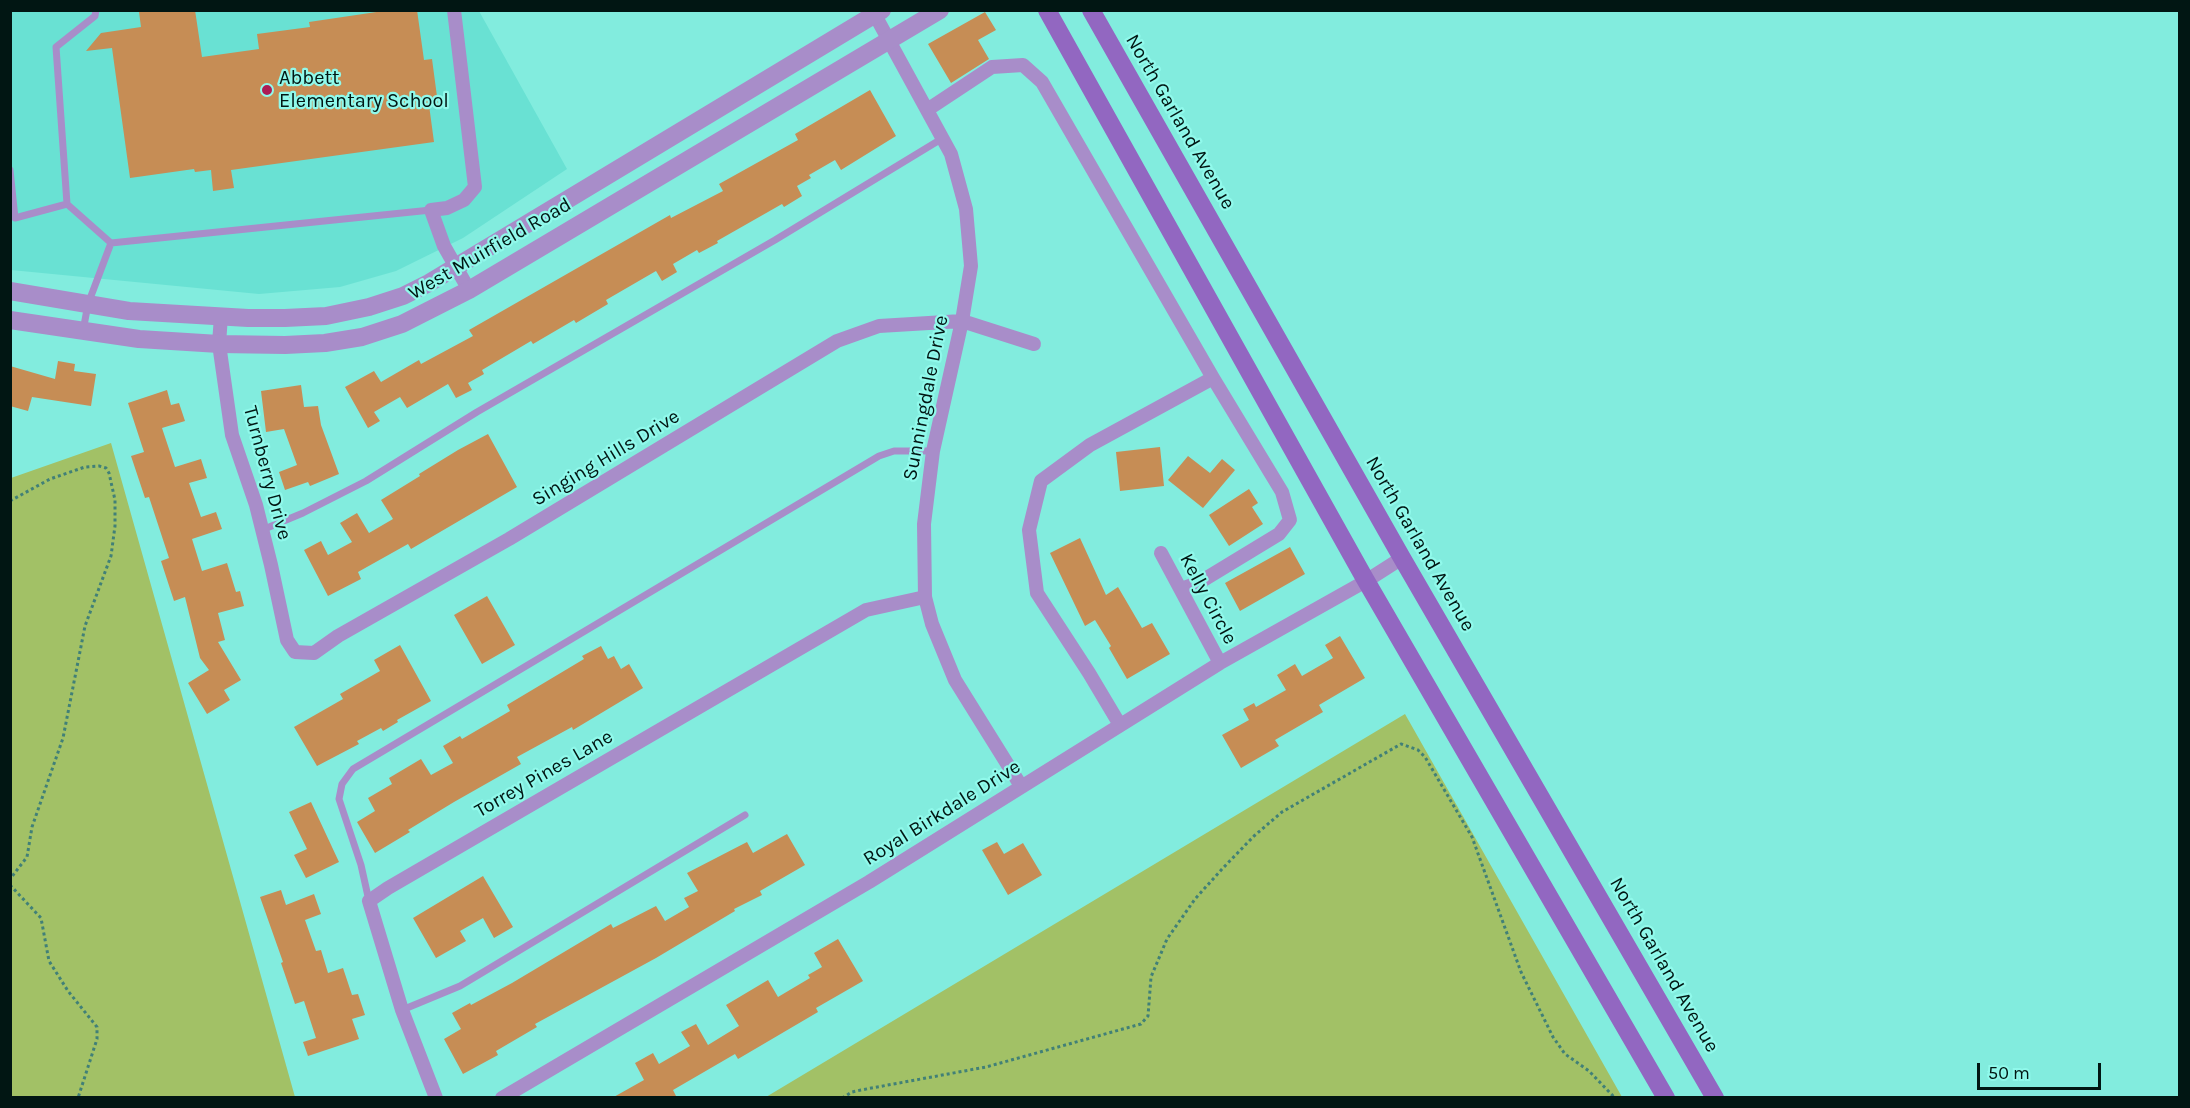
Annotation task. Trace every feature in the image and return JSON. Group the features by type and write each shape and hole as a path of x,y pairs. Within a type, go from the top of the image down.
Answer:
{"main road":[{"path":"1047,10 1366,581 1666,1098"},
{"name":"North Garland Avenue","path":"1091,10 1402,558 1715,1098"}],"street":[{"path":"454,10 475,187 464,200 447,208 431,210 444,246 469,290"},
{"name":"West Muirfield Road","path":"10,320 139,339 219,344 325,343 362,337 402,324 469,290 940,10"},
{"name":"West Muirfield Road","path":"10,291 129,311 285,318 326,316 369,307 404,296 581,193 879,13"},
{"name":"Sunningdale Drive","path":"879,13 890,39 951,153 966,209 971,266 962,321 933,451 924,524 925,597 932,624 955,680 1021,786"},
{"path":"927,110 992,67 1023,65 1042,82 1213,378 1282,492 1290,520 1279,534 1200,582 1181,589"},
{"name":"Turnberry Drive","path":"221,316 219,344 232,435 262,530 286,640"},
{"path":"962,321 1034,344"},
{"name":"Singing Hills Drive","path":"286,640 295,652 314,653 338,636 509,539 837,341 879,326 962,321"},
{"path":"1120,725 1036,593 1029,530 1041,481 1089,445 1213,378"},
{"name":"Kelly Circle","path":"1161,553 1220,663"},
{"name":"Royal Birkdale Drive","path":"502,1098 868,882 1220,663 1366,581 1402,558"},
{"name":"Torrey Pines Lane","path":"369,902 388,888 490,828 866,610 925,597"},
{"path":"369,902 402,1010 436,1098"}],"lane":[{"path":"96,10 95,16 56,47 68,204 111,243 431,210"},
{"path":"262,530 303,513 366,481 477,412 775,240 943,138"},
{"path":"10,170 13,218 68,204"},
{"path":"83,331 88,304 111,243"},
{"path":"369,902 361,865 339,799 342,784 353,769 879,456 894,451 933,451"},
{"path":"402,1010 460,986 745,815"}],"path":[{"path":"10,501 50,479 85,467 99,466 106,468 110,473 115,500 115,526 111,556 85,626 63,738 32,827 27,857 10,879"},
{"path":"842,1098 861,1090 986,1067 1141,1024 1148,1016 1151,976 1167,939 1195,899 1231,860 1282,812 1401,744 1418,750 1425,757 1472,837 1521,972 1553,1037 1565,1054 1589,1071 1615,1098"},
{"path":"10,885 41,918 49,961 68,992 97,1027 97,1039 78,1098"}],"shaded area":[{"name":"Abbett Elementary School","path":"10,11 479,11 567,169 463,238 396,271 340,287 259,294 11,270"}],"green space":[{"path":"111,443 295,1097 11,1097 11,478"},
{"path":"1405,714 1622,1097 766,1097"}],"building":[{"path":"195,10 202,57 259,49 257,34 310,27 309,22 390,10 417,10 424,60 432,59 438,104 429,105 434,142 231,170 234,188 213,191 211,170 195,172 194,169 130,178 112,48 86,51 101,33 141,27 139,12"},
{"path":"985,12 996,30 978,40 989,59 951,83 928,44"},
{"path":"870,90 896,136 841,170 835,160 809,175 811,178 797,186 802,196 784,207 782,204 717,241 718,243 699,253 697,250 673,264 677,272 662,281 656,271 606,300 608,304 576,323 574,320 533,344 531,341 482,370 484,374 468,383 472,390 456,398 448,384 407,408 400,397 374,412 380,421 368,428 345,387 374,371 381,382 419,360 421,364 473,336 469,330 670,215 671,218 723,191 719,184 798,140 795,134"},
{"path":"58,361 75,364 74,371 96,374 91,406 32,397 28,411 10,406 10,366 55,379"},
{"path":"301,385 304,407 318,406 321,425 339,474 310,486 308,482 285,490 279,472 297,465 284,429 266,432 261,391"},
{"path":"167,390 171,405 179,403 185,421 162,428 175,467 201,459 207,478 189,483 201,517 216,512 222,529 192,539 202,571 227,563 236,592 240,591 244,606 218,613 225,640 218,642 241,680 224,690 230,700 207,714 188,683 209,670 200,658 185,597 174,601 161,561 169,558 149,497 145,498 131,456 144,452 128,403"},
{"path":"488,434 517,487 411,549 408,544 358,572 361,579 328,596 304,550 321,541 328,555 352,542 340,523 357,513 369,533 393,519 381,500 420,476 419,474"},
{"path":"1160,447 1164,486 1120,491 1116,452"},
{"path":"1188,456 1210,473 1222,459 1235,470 1203,508 1168,480"},
{"path":"1249,489 1258,503 1252,507 1263,524 1229,546 1209,515"},
{"path":"1080,538 1106,595 1118,587 1142,628 1152,623 1170,654 1127,679 1095,620 1085,626 1050,553"},
{"path":"1290,547 1305,574 1240,611 1225,583"},
{"path":"487,596 515,645 482,664 454,615"},
{"path":"1340,636 1365,678 1319,705 1323,712 1275,740 1279,746 1241,768 1222,735 1249,720 1243,709 1254,703 1256,707 1286,690 1277,675 1295,664 1302,676 1333,658 1325,645"},
{"path":"400,645 431,701 397,720 398,722 383,731 381,728 357,741 359,744 317,766 294,727 343,699 340,694 380,671 374,660"},
{"path":"601,646 608,659 614,656 621,669 629,664 643,688 573,730 572,727 517,757 521,764 408,830 410,832 375,853 357,822 375,811 368,798 392,784 389,778 421,759 431,775 453,763 443,746 460,736 462,739 510,711 507,705 584,659 582,656"},
{"path":"311,802 339,862 306,878 294,855 307,849 289,812"},
{"path":"787,834 805,865 760,891 762,895 734,909 735,911 656,958 535,1024 537,1027 496,1051 498,1055 463,1074 444,1039 461,1029 452,1013 512,983 611,924 613,928 656,906 665,921 689,907 684,898 698,891 687,873 747,842 753,853"},
{"path":"997,842 1004,854 1023,843 1042,875 1008,895 982,850"},
{"path":"483,876 513,927 494,938 483,918 460,931 466,941 436,958 413,918"},
{"path":"281,890 286,905 314,894 321,914 305,920 316,951 321,950 328,973 343,968 352,995 358,994 365,1015 352,1019 359,1039 308,1056 303,1042 316,1038 304,1001 295,1004 260,897"},
{"path":"838,939 863,981 816,1008 818,1012 738,1059 735,1054 673,1090 677,1098 612,1098 644,1080 635,1063 653,1053 659,1064 690,1046 681,1032 696,1024 708,1045 739,1026 726,1005 768,980 778,997 810,978 808,975 822,967 814,953"}],"place":[{"name":"Abbett Elementary School","path":"267,90"}]}
